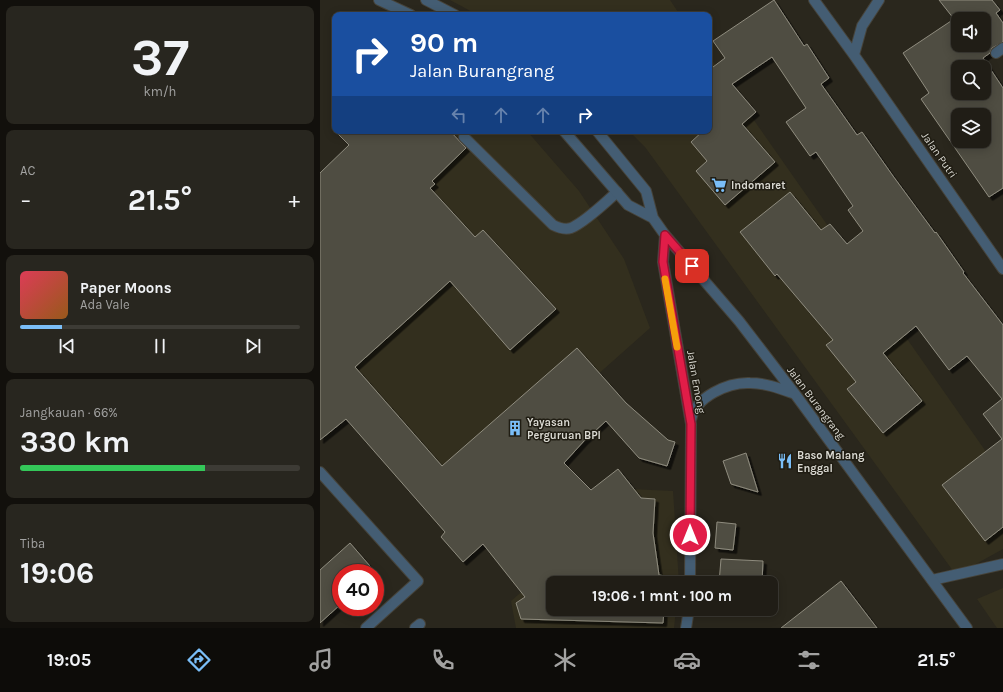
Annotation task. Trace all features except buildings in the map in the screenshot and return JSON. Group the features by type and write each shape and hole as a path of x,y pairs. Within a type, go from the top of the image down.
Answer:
{"street":[{"path":"379,0 405,12"},
{"path":"426,0 448,12"},
{"name":"Jalan Putri","path":"814,0 1003,269"},
{"path":"854,55 862,26 879,0"},
{"name":"Jalan Burangrang","path":"567,134 628,205 653,218"},
{"name":"Jalan Burangrang","path":"599,134 646,191 653,218 665,235 739,321 795,394 967,628"},
{"path":"464,137 553,225 559,228 571,228 617,192"},
{"name":"Jalan Emong","path":"665,235 663,262 691,424 690,576"},
{"path":"691,424 692,412 699,404 708,396 733,385 749,382 767,385 795,394"},
{"path":"320,472 418,581 366,628"},
{"path":"932,580 1003,564"},
{"path":"686,628 688,616"}],"shaded area":[{"path":"450,0 670,0 678,12 472,12"},
{"path":"712,60 1003,476 1003,549 956,575 645,147 632,134 712,134"},
{"path":"417,134 530,134 579,191 624,259 650,328 435,519 320,386 320,217"},
{"path":"630,489 673,491 679,576 546,576 546,616 675,616 674,628 516,628 511,601 576,545"},
{"path":"1003,588 1003,628 997,628 977,599"}],"slow traffic":[{"path":"665,279 677,347"}],"place":[{"name":"Indomaret","path":"719,185"},
{"name":"Yayasan Perguruan BPI","path":"515,428"},
{"name":"Baso Malang Enggal","path":"785,461"}],"route":[{"path":"690,535 691,424 663,262 665,235 692,266"}]}
